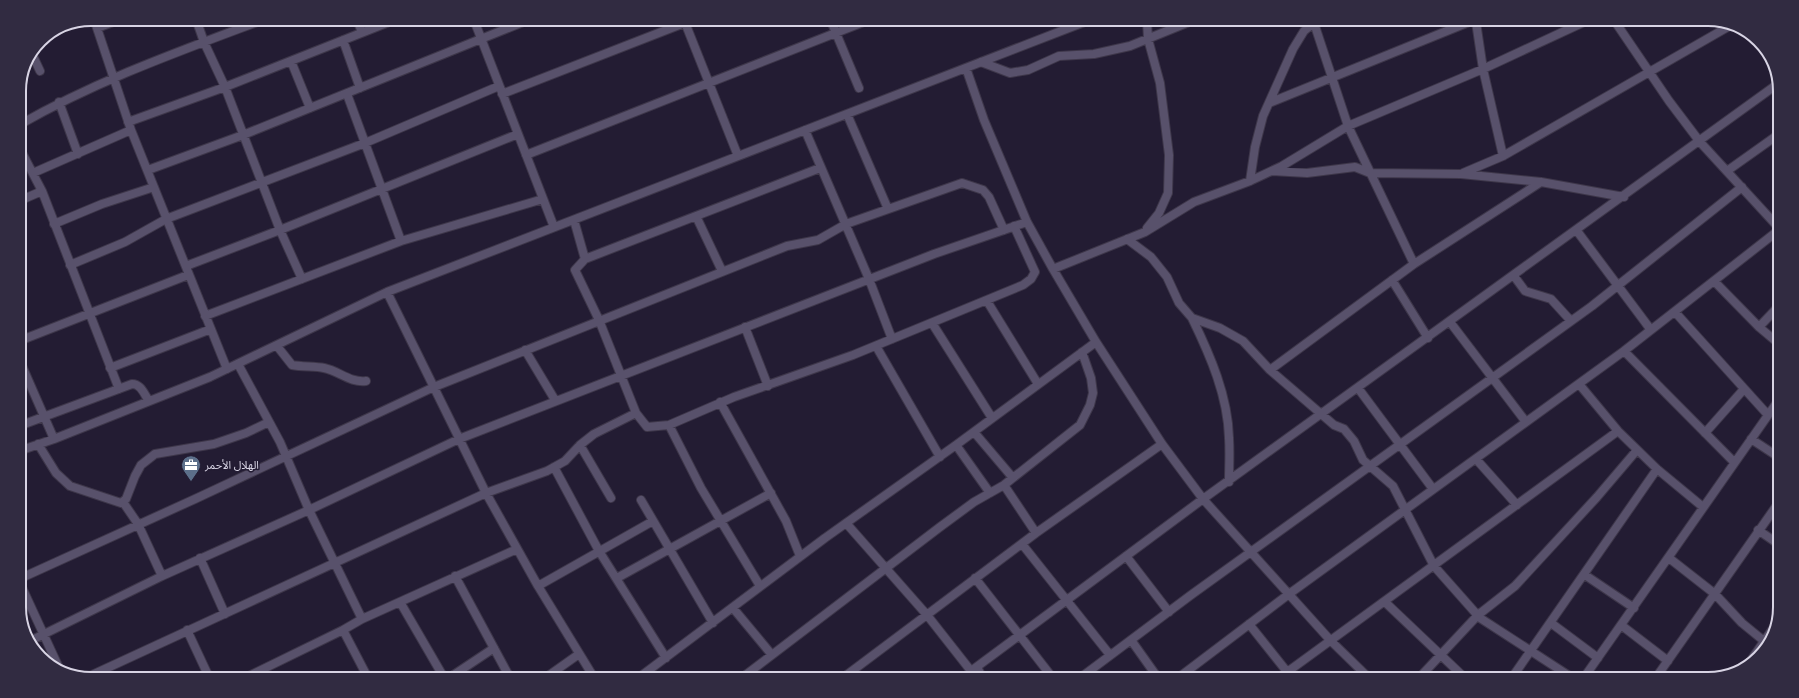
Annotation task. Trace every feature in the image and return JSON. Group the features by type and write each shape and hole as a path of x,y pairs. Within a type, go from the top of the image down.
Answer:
{"street":[{"path":"103,26 98,28 130,126 226,369"},
{"path":"198,26 204,42 225,87 280,230 302,279"},
{"path":"26,120 59,102 114,76 246,26"},
{"path":"360,26 362,32"},
{"path":"33,173 78,154 130,126 378,26"},
{"path":"476,26 554,227"},
{"path":"148,170 347,94 513,26"},
{"path":"502,94 674,26"},
{"path":"689,26 709,83 738,156"},
{"path":"834,26 859,88"},
{"path":"526,156 854,26"},
{"path":"26,448 54,439 238,364 387,292 1074,26"},
{"path":"1144,232 1159,213 1168,193 1169,156 1160,83 1148,39 1148,26"},
{"path":"981,62 1010,73 1028,70 1059,56 1094,54 1130,46 1179,26"},
{"path":"1250,181 1262,116 1293,49 1304,31 1310,26"},
{"path":"1316,26 1348,126 1414,264"},
{"path":"1269,103 1459,26"},
{"path":"1477,26 1483,69 1503,156"},
{"path":"1052,269 1144,232 1194,202 1250,181 1271,171 1348,126 1483,69 1574,26"},
{"path":"1618,26 1669,101 1700,142 1773,222"},
{"path":"1461,174 1503,156 1726,28"},
{"path":"343,40 360,88"},
{"path":"35,59 40,71"},
{"path":"291,61 310,108"},
{"path":"966,68 984,120 1027,222 1052,269 1096,342 1162,444 1203,499 1331,641 1362,672"},
{"path":"70,265 124,242 166,219 365,142 499,86"},
{"path":"970,672 1203,499 1229,482 1624,197 1773,87"},
{"path":"347,94 383,188 401,241"},
{"path":"59,102 78,154"},
{"path":"847,114 888,209"},
{"path":"805,130 820,168 869,279 892,339"},
{"path":"186,266 280,230 518,134"},
{"path":"1727,171 1773,139"},
{"path":"26,160 42,191 119,389"},
{"path":"1271,171 1307,173 1355,167 1370,173 1461,174 1541,182 1624,197"},
{"path":"820,168 585,259 575,270 599,320 636,412 647,427 668,425 720,402 876,346 988,301 1022,285 1034,274 1034,270 1014,226"},
{"path":"1270,370 1414,264 1541,182"},
{"path":"26,577 434,387 787,246 818,240 846,224 888,209 962,183 983,190 989,196 1004,230"},
{"path":"1088,672 1571,321 1742,187"},
{"path":"54,224 102,204 154,188"},
{"path":"26,198 42,191"},
{"path":"205,316 401,241 543,199"},
{"path":"696,216 722,272"},
{"path":"574,220 585,259"},
{"path":"34,638 200,558 309,510 459,438 934,254 1027,222"},
{"path":"1576,231 1651,330"},
{"path":"1186,672 1288,594 1624,352 1773,234"},
{"path":"1127,239 1151,257 1167,277 1179,303 1192,318 1215,371 1225,406 1229,437 1229,482"},
{"path":"26,338 188,274"},
{"path":"1514,276 1525,291 1552,299 1571,321"},
{"path":"1392,280 1428,338"},
{"path":"1714,281 1759,327 1773,339"},
{"path":"387,292 486,493 538,586 590,672"},
{"path":"988,301 1038,384"},
{"path":"1675,312 1768,416"},
{"path":"1759,327 1773,312"},
{"path":"1192,318 1220,328 1243,341 1270,370 1334,425 1344,429 1354,441 1363,460 1393,486 1434,566 1478,616 1563,672"},
{"path":"1450,322 1526,422"},
{"path":"932,323 992,418"},
{"path":"745,327 768,386"},
{"path":"110,368 211,329"},
{"path":"647,672 800,556 974,432 1096,342"},
{"path":"277,346 292,365 307,368 323,368 354,380 366,381"},
{"path":"876,346 940,456"},
{"path":"525,350 555,400"},
{"path":"750,672 826,612 957,515 1004,485 1080,425 1085,417 1093,393 1091,378 1082,352"},
{"path":"1624,352 1734,462"},
{"path":"238,364 287,456 309,510 362,619"},
{"path":"26,374 54,439"},
{"path":"26,423 136,384 141,387 148,401"},
{"path":"1579,384 1618,431 1657,469 1703,507"},
{"path":"1358,388 1434,489"},
{"path":"1706,433 1744,389"},
{"path":"720,402 786,521 800,556"},
{"path":"1588,672 1773,408"},
{"path":"98,672 486,493 529,479 554,467 565,460 594,434 636,412"},
{"path":"123,502 126,499 138,470 145,461 156,454 214,444 246,433 269,422"},
{"path":"668,425 701,488 760,586"},
{"path":"1294,672 1331,641 1618,431"},
{"path":"974,432 1013,478"},
{"path":"1751,439 1773,453"},
{"path":"38,444 56,473 70,486 118,502 123,502"},
{"path":"851,672 1036,533 1162,444"},
{"path":"580,445 611,498"},
{"path":"956,445 990,493"},
{"path":"1424,672 1478,616 1515,586 1638,450"},
{"path":"1476,459 1517,505"},
{"path":"554,467 599,551 666,658"},
{"path":"1515,672 1585,575 1657,469"},
{"path":"1004,485 1036,533"},
{"path":"617,578 771,493"},
{"path":"641,500 713,623"},
{"path":"123,502 138,524 162,576"},
{"path":"1660,672 1773,510"},
{"path":"538,586 653,521"},
{"path":"846,523 977,672"},
{"path":"1758,530 1773,539"},
{"path":"1022,544 1110,655"},
{"path":"257,672 343,630 362,619 517,549"},
{"path":"1126,556 1169,612"},
{"path":"200,558 225,614"},
{"path":"1669,558 1715,594 1742,622 1764,641"},
{"path":"1585,575 1634,608"},
{"path":"455,576 507,672"},
{"path":"976,578 1048,672"},
{"path":"26,595 56,662"},
{"path":"400,602 441,672"},
{"path":"1385,602 1458,672"},
{"path":"733,608 772,655"},
{"path":"1551,623 1598,658"},
{"path":"1249,624 1288,672"},
{"path":"1621,625 1668,661"},
{"path":"187,630 206,672"},
{"path":"343,630 365,672"},
{"path":"1131,640 1154,672"},
{"path":"458,672 494,648"},
{"path":"554,672 579,654"}],"place":[{"name":"الهلال الأحمر","path":"191,482"}]}
